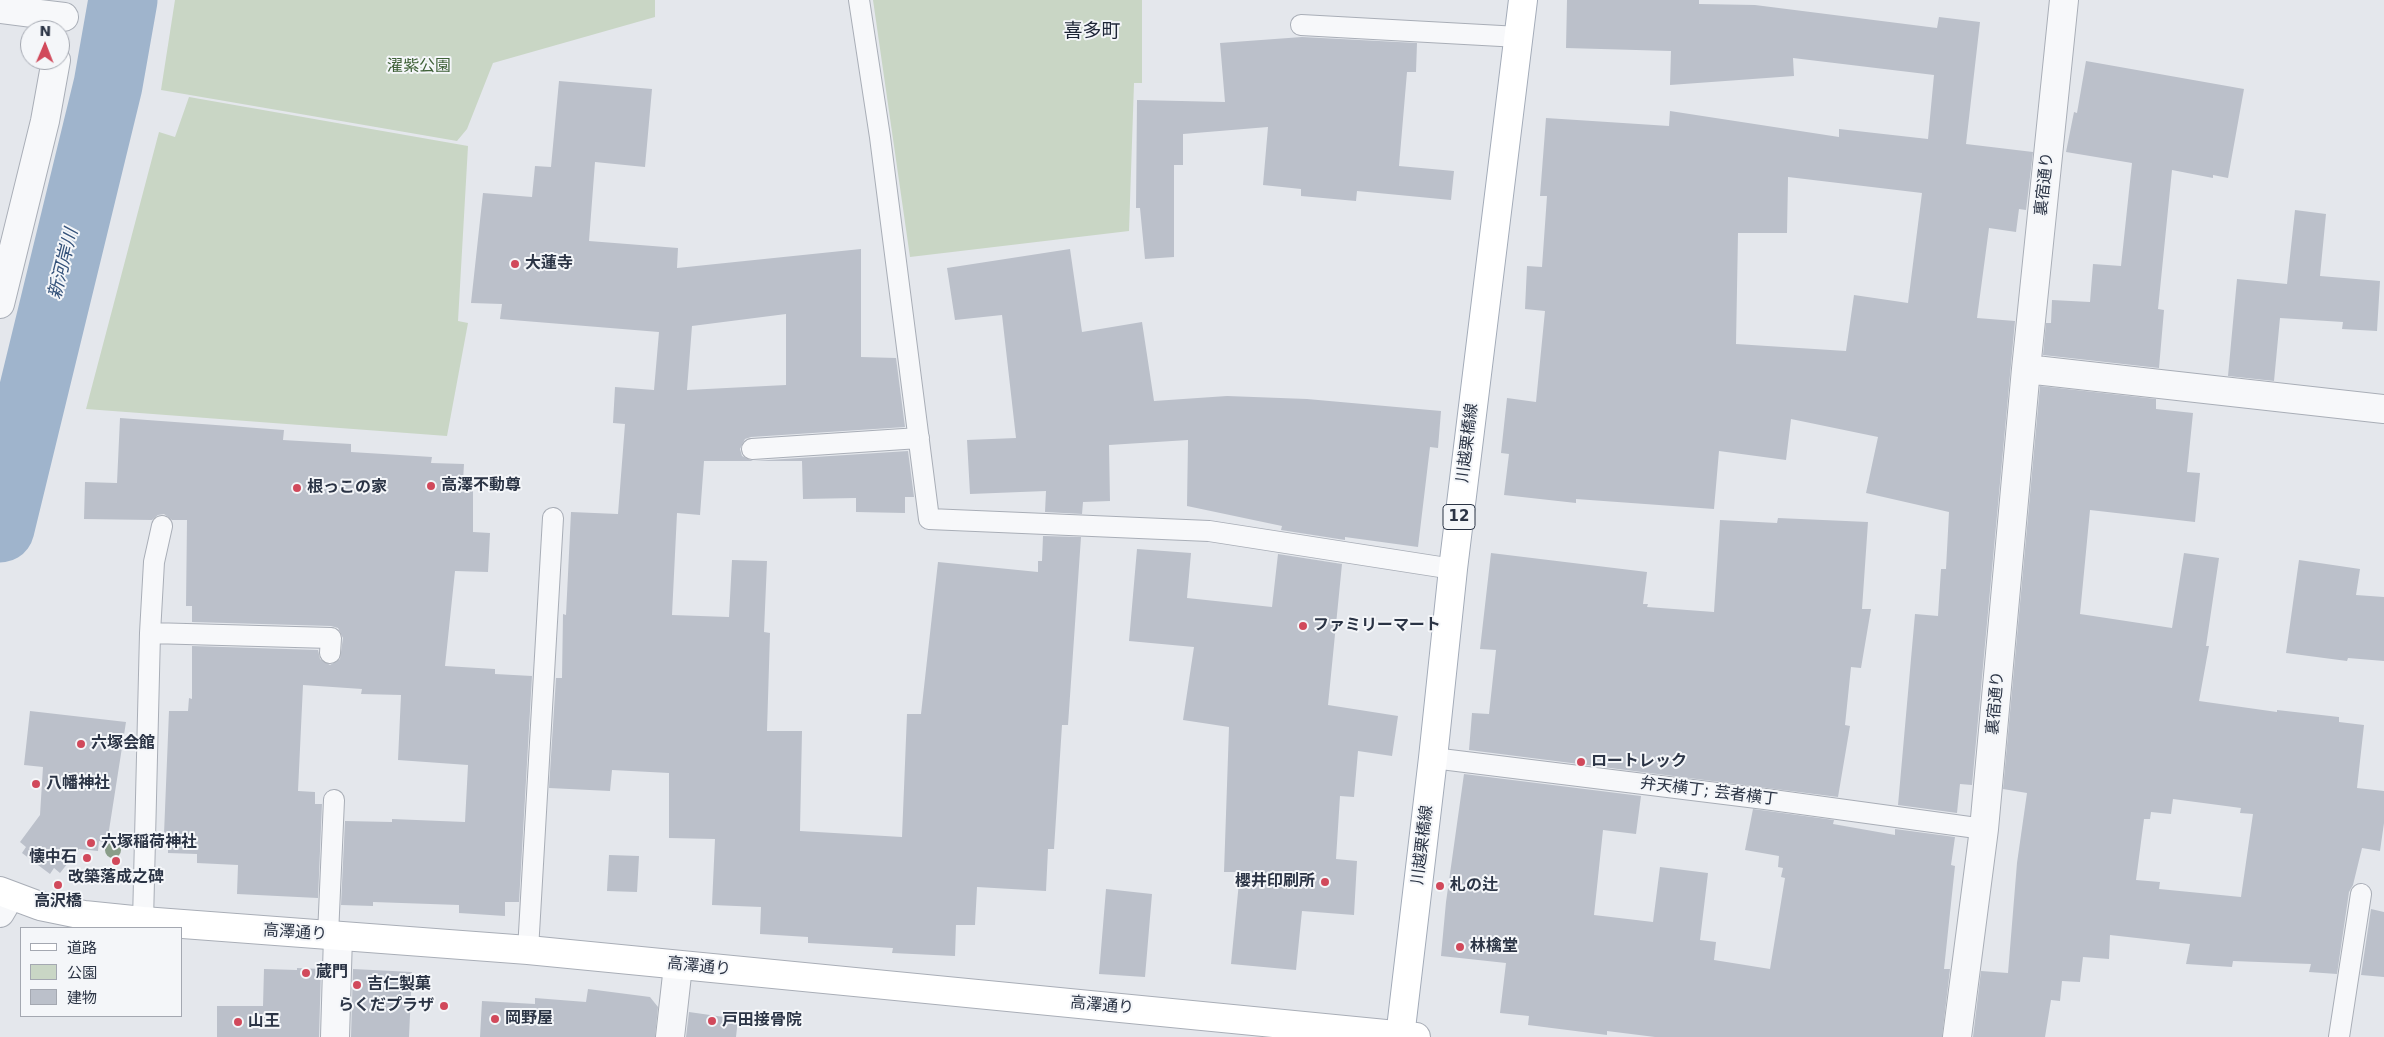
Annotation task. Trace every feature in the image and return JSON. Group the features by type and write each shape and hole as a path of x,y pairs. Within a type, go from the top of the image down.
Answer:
{"street":[{"name":"川越栗橋線","path":"1405,1036 1452,569 1523,0"},
{"name":"裏宿通り","path":"1957,1037 1984,829 2026,369 2064,0"},
{"path":"0,9 63,19"},
{"path":"0,304 43,130 54,70"},
{"path":"2026,369 2384,409"},
{"name":"高澤通り","path":"3,900 84,915 143,921 528,950 1405,1036"},
{"path":"333,936 335,1037"},
{"path":"670,1037 678,966"}],"lane":[{"path":"859,0 880,137 929,519 1209,531 1452,569"},
{"path":"1301,25 1519,37"},
{"path":"752,448 919,438"},
{"path":"528,950 553,518"},
{"path":"143,921 150,633 154,562 162,526"},
{"path":"150,633 330,638 330,653"},
{"name":"弁天横丁; 芸者横丁","path":"1433,758 1765,799 1984,829"},
{"path":"333,936 334,800"},
{"path":"2339,1037 2360,894"}],"green space":[{"name":"濯紫公園","path":"175,0 655,0 655,17 493,63 467,129 457,141 161,90"},
{"path":"873,0 1142,0 1142,83 1134,83 1129,231 910,257"},
{"path":"189,97 468,146 458,321 468,323 447,436 86,409 159,132 175,137"}],"building":[{"path":"1567,0 1699,0 1699,4 1755,5 1937,28 1939,17 1980,22 1966,144 2033,152 2026,210 2019,209 2016,232 1989,228 1977,318 2015,321 1972,785 1960,784 1957,813 1898,805 1915,614 1938,616 1941,569 1946,569 1949,512 1866,493 1878,437 1791,419 1786,460 1719,451 1714,509 1576,499 1576,503 1504,495 1509,454 1501,453 1507,398 1536,402 1545,311 1525,309 1527,266 1542,267 1547,196 1540,196 1546,118 1669,126 1670,111 1839,137 1839,129 1928,139 1934,75 1793,58 1794,76 1670,85 1671,51 1566,48","holes":["1788,177 1922,193 1908,303 1854,295 1846,351 1736,344 1738,233 1787,233"]},
{"path":"1302,37 1417,43 1416,72 1407,72 1399,166 1454,171 1451,200 1357,191 1356,201 1301,196 1301,189 1263,185 1268,127 1183,134 1183,165 1174,165 1174,257 1145,259 1140,208 1136,208 1137,100 1225,102 1220,43"},
{"path":"2086,61 2244,89 2228,178 2213,175 2213,178 2172,170 2158,309 2164,310 2159,368 2043,355 2046,323 2051,323 2052,300 2090,302 2093,264 2121,266 2132,163 2066,152 2074,112 2077,113"},
{"path":"559,81 652,89 645,167 595,162 589,241 678,248 677,268 861,249 861,357 896,358 905,427 751,437 745,439 740,449 742,456 753,461 704,461 700,515 677,513 672,615 729,617 732,560 767,561 764,632 770,633 767,731 802,731 800,831 902,837 907,714 921,714 938,562 1038,572 1038,561 1042,561 1043,536 1081,537 1068,725 1062,725 1054,849 1048,849 1046,891 977,887 975,925 956,925 955,956 892,953 893,948 808,943 808,937 760,934 761,907 712,905 715,839 669,838 669,773 612,770 610,791 549,788 556,678 562,678 563,614 566,615 571,512 618,514 625,424 613,423 615,387 654,390 659,332 500,319 502,304 471,303 483,193 532,197 535,166 551,167","holes":["786,314 786,385 687,390 692,326"]},
{"path":"2295,210 2326,214 2320,276 2380,281 2377,331 2342,329 2343,322 2280,318 2274,381 2228,376 2237,279 2287,284"},
{"path":"1070,249 1082,332 1142,322 1154,401 1227,396 1307,399 1441,411 1438,448 1430,447 1418,547 1345,537 1345,540 1281,530 1282,526 1187,506 1188,440 1109,445 1110,501 1083,502 1082,514 1045,512 1046,491 970,494 967,440 1016,438 1002,315 955,320 947,268"},
{"path":"2040,386 2156,399 2156,409 2193,413 2187,472 2200,473 2195,522 2090,510 2080,614 2172,628 2184,553 2219,558 2206,646 2209,646 2199,701 2277,712 2277,710 2339,717 2339,722 2364,725 2357,788 2384,791 2384,823 2380,851 2362,848 2353,885 2349,892 2337,974 2309,972 2311,964 2233,961 2232,967 2186,964 2190,944 2110,935 2109,959 2083,957 2080,982 2062,981 2060,1001 2051,1000 2045,1037 1973,1037 1981,971 2008,973 2017,863 2027,793 2003,789","holes":["2173,799 2241,808 2240,813 2253,814 2241,897 2159,889 2160,882 2136,880 2144,819 2150,819 2151,812 2171,814"]},
{"path":"120,418 284,430 283,440 351,444 351,452 432,457 431,463 464,464 463,481 473,482 473,532 490,533 488,572 455,571 445,666 495,669 495,674 532,676 519,902 505,902 505,916 459,913 459,905 373,902 373,906 341,905 345,821 392,822 392,819 465,822 468,765 398,760 401,695 361,694 362,689 303,685 298,791 315,792 315,804 322,804 318,898 237,894 238,865 197,863 197,854 168,853 168,834 164,834 169,711 188,711 189,698 192,699 192,646 318,650 320,659 330,665 340,659 343,638 338,628 331,626 192,622 192,606 186,606 187,520 172,520 164,514 158,515 152,520 84,519 85,482 117,483"},
{"path":"908,451 914,497 905,497 905,513 856,512 856,498 803,499 802,461 753,461"},
{"path":"1778,518 1868,522 1862,609 1871,609 1861,668 1851,667 1845,725 1850,726 1838,797 1469,750 1472,713 1489,714 1496,650 1480,649 1491,553 1647,572 1643,604 1648,604 1647,607 1714,612 1720,520 1777,523"},
{"path":"1137,549 1191,553 1187,598 1272,607 1278,554 1342,564 1328,705 1398,716 1392,756 1358,751 1354,797 1340,796 1336,859 1357,861 1354,915 1302,911 1296,970 1231,964 1240,872 1224,872 1229,727 1183,720 1194,647 1129,641"},
{"path":"2299,560 2360,569 2356,595 2384,597 2384,661 2348,658 2347,661 2286,653"},
{"path":"30,711 126,722 107,843 99,841 98,851 79,849 60,873 54,868 50,874 22,853 26,847 20,842 40,815 43,767 24,765"},
{"path":"1464,774 1641,796 1636,834 1603,830 1594,915 1653,922 1660,867 1708,873 1700,940 1716,942 1714,960 1770,969 1785,878 1781,877 1783,868 1778,867 1779,856 1745,850 1753,809 1834,820 1833,824 1895,835 1895,829 1955,837 1951,865 1955,866 1944,969 1950,969 1942,1037 1655,1037 1607,1031 1607,1035 1528,1025 1529,1016 1500,1013 1506,963 1441,956 1446,902"},
{"path":"609,855 639,856 637,892 607,891"},
{"path":"1106,889 1152,894 1145,977 1099,974"},
{"path":"2371,909 2384,912 2384,977 2361,975"},
{"path":"297,968 321,969 319,1037 217,1037 217,1006 263,1006 264,969 297,970"},
{"path":"353,969 412,972 409,1037 351,1037"},
{"path":"588,989 650,997 658,1007 655,1037 480,1037 482,1001 535,1004 535,998 586,1002"},
{"path":"689,1012 738,1019 736,1037 686,1037"}],"waterway":[{"name":"新河岸川","path":"0,528 108,85 123,0"}],"place":[{"name":"大蓮寺","path":"515,264"},
{"name":"高澤不動尊","path":"431,486"},
{"name":"根っこの家","path":"297,488"},
{"name":"ファミリーマート","path":"1303,626"},
{"name":"六塚会館","path":"81,744"},
{"name":"ロートレック","path":"1581,762"},
{"name":"八幡神社","path":"36,784"},
{"name":"六塚稲荷神社","path":"91,843"},
{"name":"懐中石","path":"87,858"},
{"name":"改築落成之碑","path":"116,861"},
{"name":"櫻井印刷所","path":"1325,882"},
{"name":"高沢橋","path":"58,885"},
{"name":"札の辻","path":"1440,886"},
{"name":"林檎堂","path":"1460,947"},
{"name":"蔵門","path":"306,973"},
{"name":"吉仁製菓","path":"357,985"},
{"name":"らくだプラザ","path":"444,1006"},
{"name":"岡野屋","path":"495,1019"},
{"name":"戸田接骨院","path":"712,1021"},
{"name":"山王","path":"238,1022"}],"district":[{"name":"喜多町","path":"1092,32"}]}
